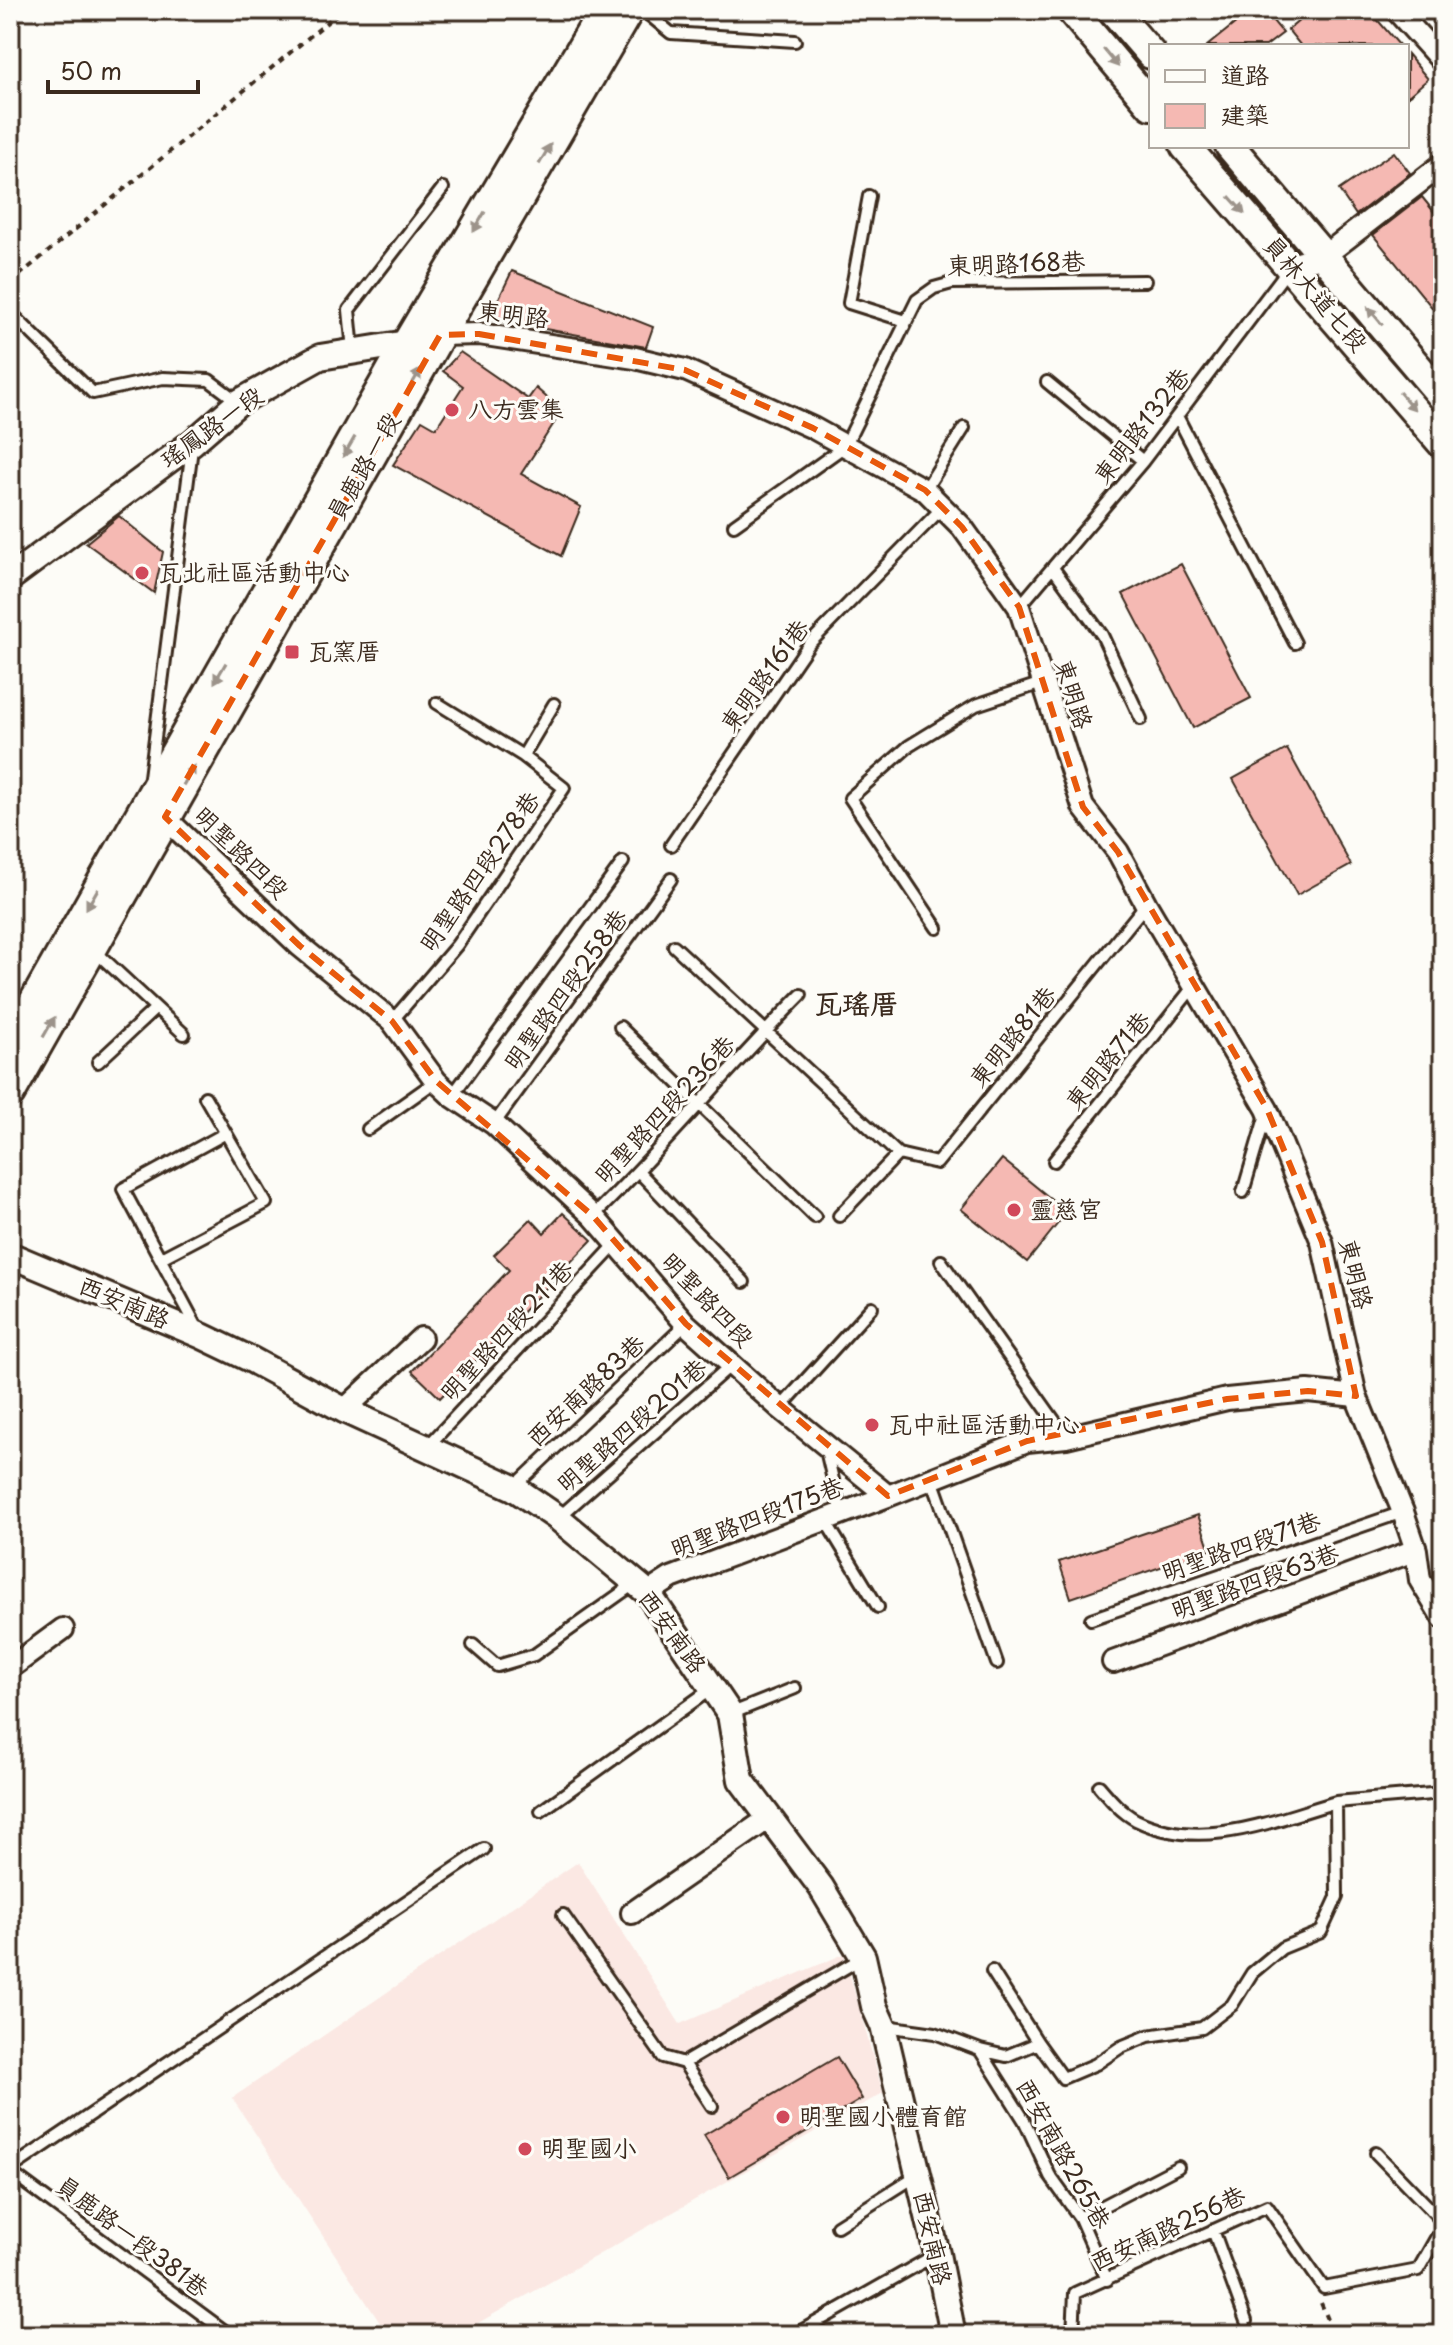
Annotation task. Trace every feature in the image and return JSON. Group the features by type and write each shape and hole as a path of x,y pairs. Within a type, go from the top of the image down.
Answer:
{"main road":[{"name":"員鹿路一段","path":"10,1094 93,949 156,810 407,343 604,10"},
{"name":"員鹿路一段","path":"10,1044 156,810 440,335 629,10"},
{"path":"1071,10 1149,103"},
{"path":"1113,10 1149,52"},
{"name":"員林大道七段","path":"1187,148 1443,444"},
{"name":"員林大道七段","path":"1232,148 1443,397"}],"street":[{"path":"1396,10 1443,62"},
{"path":"1291,265 1324,256 1443,164"},
{"name":"東明路","path":"440,335 479,334 635,358 685,370 813,428 925,490 962,527 1019,607 1083,807 1118,852 1267,1109 1322,1242 1356,1396 1403,1512 1416,1550 1420,1580 1443,1618"},
{"name":"瑤鳳路一段","path":"10,578 193,442 239,402 320,357 440,335"},
{"name":"明聖路四段","path":"156,810 300,946 392,1021 436,1081 452,1096 494,1124 593,1216 686,1324 780,1408 888,1496"},
{"name":"西安南路","path":"10,1255 202,1336 344,1410 514,1488 558,1518 642,1588 730,1714 741,1780 821,1887 863,1957 874,2006 883,2026 953,2335"},
{"path":"344,1410 421,1338"},
{"path":"888,1496 1027,1441 1066,1437 1227,1399 1308,1391 1356,1396"},
{"name":"明聖路四段175巷","path":"642,1588 888,1496"},
{"name":"明聖路四段63巷","path":"1113,1662 1416,1550"},
{"path":"10,1668 63,1629"},
{"path":"632,1913 769,1818"}],"lane":[{"path":"643,10 671,33 795,41"},
{"path":"353,352 349,310 443,188"},
{"path":"869,196 849,303 906,321"},
{"name":"東明路132巷","path":"1019,607 1143,461 1291,265"},
{"name":"東明路168巷","path":"845,446 917,300 934,288 952,283 1145,281"},
{"path":"10,312 93,393 163,378 209,380 239,402"},
{"path":"1047,382 1143,461"},
{"path":"1177,416 1295,643"},
{"path":"925,490 964,428"},
{"path":"156,810 193,442"},
{"path":"734,525 845,446"},
{"name":"東明路161巷","path":"671,845 809,644 941,509"},
{"path":"1053,568 1102,635 1141,719"},
{"path":"937,928 850,798 909,746 976,705 1042,683"},
{"name":"明聖路四段278巷","path":"392,1021 457,945 564,788 523,756 437,703"},
{"path":"523,756 554,704"},
{"path":"452,1096 623,862"},
{"name":"明聖路四段258巷","path":"494,1124 671,879"},
{"name":"東明路81巷","path":"898,1154 937,1163 1146,904"},
{"path":"674,946 898,1154 839,1216"},
{"path":"93,949 184,1034"},
{"name":"東明路71巷","path":"1054,1161 1194,986"},
{"name":"明聖路四段236巷","path":"593,1216 639,1172 801,995"},
{"path":"98,1062 156,1008"},
{"path":"620,1027 815,1217"},
{"path":"368,1129 436,1081"},
{"path":"161,1258 266,1203 205,1097"},
{"path":"1243,1192 1267,1109"},
{"path":"202,1336 123,1189 226,1133"},
{"path":"639,1172 744,1282"},
{"name":"明聖路四段211巷","path":"427,1448 618,1242"},
{"path":"941,1261 1066,1437"},
{"path":"780,1408 872,1307"},
{"name":"西安南路83巷","path":"514,1488 686,1324"},
{"name":"明聖路四段201巷","path":"558,1518 732,1364"},
{"path":"825,1445 833,1517 878,1607"},
{"path":"932,1479 997,1663"},
{"name":"明聖路四段71巷","path":"1091,1619 1403,1512"},
{"path":"473,1645 497,1666 534,1655 642,1588"},
{"path":"541,1811 712,1687"},
{"path":"730,1714 795,1688"},
{"path":"1099,1786 1117,1807 1135,1819 1189,1833 1221,1833 1254,1828 1336,1802 1443,1793"},
{"path":"992,1971 1063,2078 1148,2036 1202,2028 1232,2005 1252,1973 1282,1948 1321,1932 1337,1897 1336,1802"},
{"path":"10,2170 484,1849"},
{"path":"563,1915 663,2057 684,2063 712,2106"},
{"path":"684,2063 863,1957"},
{"path":"883,2026 935,2033 1006,2056 1038,2043"},
{"name":"西安南路265巷","path":"980,2050 1024,2120 1056,2186 1080,2218 1107,2280"},
{"path":"1324,2288 1418,2270 1443,2224 1376,2153"},
{"path":"1080,2218 1178,2167"},
{"name":"員鹿路一段381巷","path":"10,2170 230,2335"},
{"path":"837,2226 918,2175"},
{"name":"西安南路256巷","path":"1073,2335 1075,2293 1267,2206 1324,2288"},
{"path":"1213,2230 1246,2321"},
{"path":"794,2335 937,2254"}],"path":[{"path":"10,283 342,10"},
{"path":"1324,2288 1319,2299 1329,2322 1330,2335"}],"highlighted area":[{"path":"479,334 685,370 813,428 925,490 962,527 1019,607 1083,807 1118,852 1267,1109 1322,1242 1356,1396 1308,1391 1227,1399 1027,1441 888,1496 686,1324 593,1216 436,1081 392,1021 300,946 165,817 440,335"}],"shaded area":[{"name":"明聖國小","path":"578,1862 680,2024 844,1954 883,2093 457,2335 388,2335 232,2098"}],"building":[{"path":"1252,10 1264,10 1283,33 1269,44 1210,44"},
{"path":"1312,10 1369,10 1398,44 1299,44 1288,30"},
{"path":"1409,56 1428,79 1409,95"},
{"path":"1394,152 1410,173 1356,215 1339,190"},
{"path":"1422,197 1443,223 1443,321 1373,235"},
{"path":"512,271 653,327 646,347 489,319"},
{"path":"460,352 528,399 536,388 562,411 521,474 581,507 561,556 393,465 422,420 436,428 463,386 443,371"},
{"name":"瓦北社區活動中心","path":"119,516 163,552 154,593 86,543"},
{"path":"1181,564 1251,698 1193,728 1123,594"},
{"path":"1287,749 1351,865 1297,895 1233,779"},
{"name":"靈慈宮","path":"1002,1159 1067,1212 1027,1262 961,1209"},
{"path":"563,1213 592,1240 440,1398 412,1371 509,1270 494,1255 531,1219 544,1233"},
{"path":"1198,1515 1210,1550 1071,1598 1059,1562"},
{"name":"明聖國小體育館","path":"837,2057 862,2099 729,2177 704,2135"}],"place":[{"name":"八方雲集","path":"452,410"},
{"name":"瓦北社區活動中心","path":"142,573"},
{"name":"瓦窯厝","path":"292,652"},
{"name":"靈慈宮","path":"1014,1210"},
{"name":"瓦中社區活動中心","path":"872,1425"},
{"name":"明聖國小體育館","path":"783,2117"},
{"name":"明聖國小","path":"525,2149"}],"district":[{"name":"瓦瑤厝","path":"856,1004"}]}
